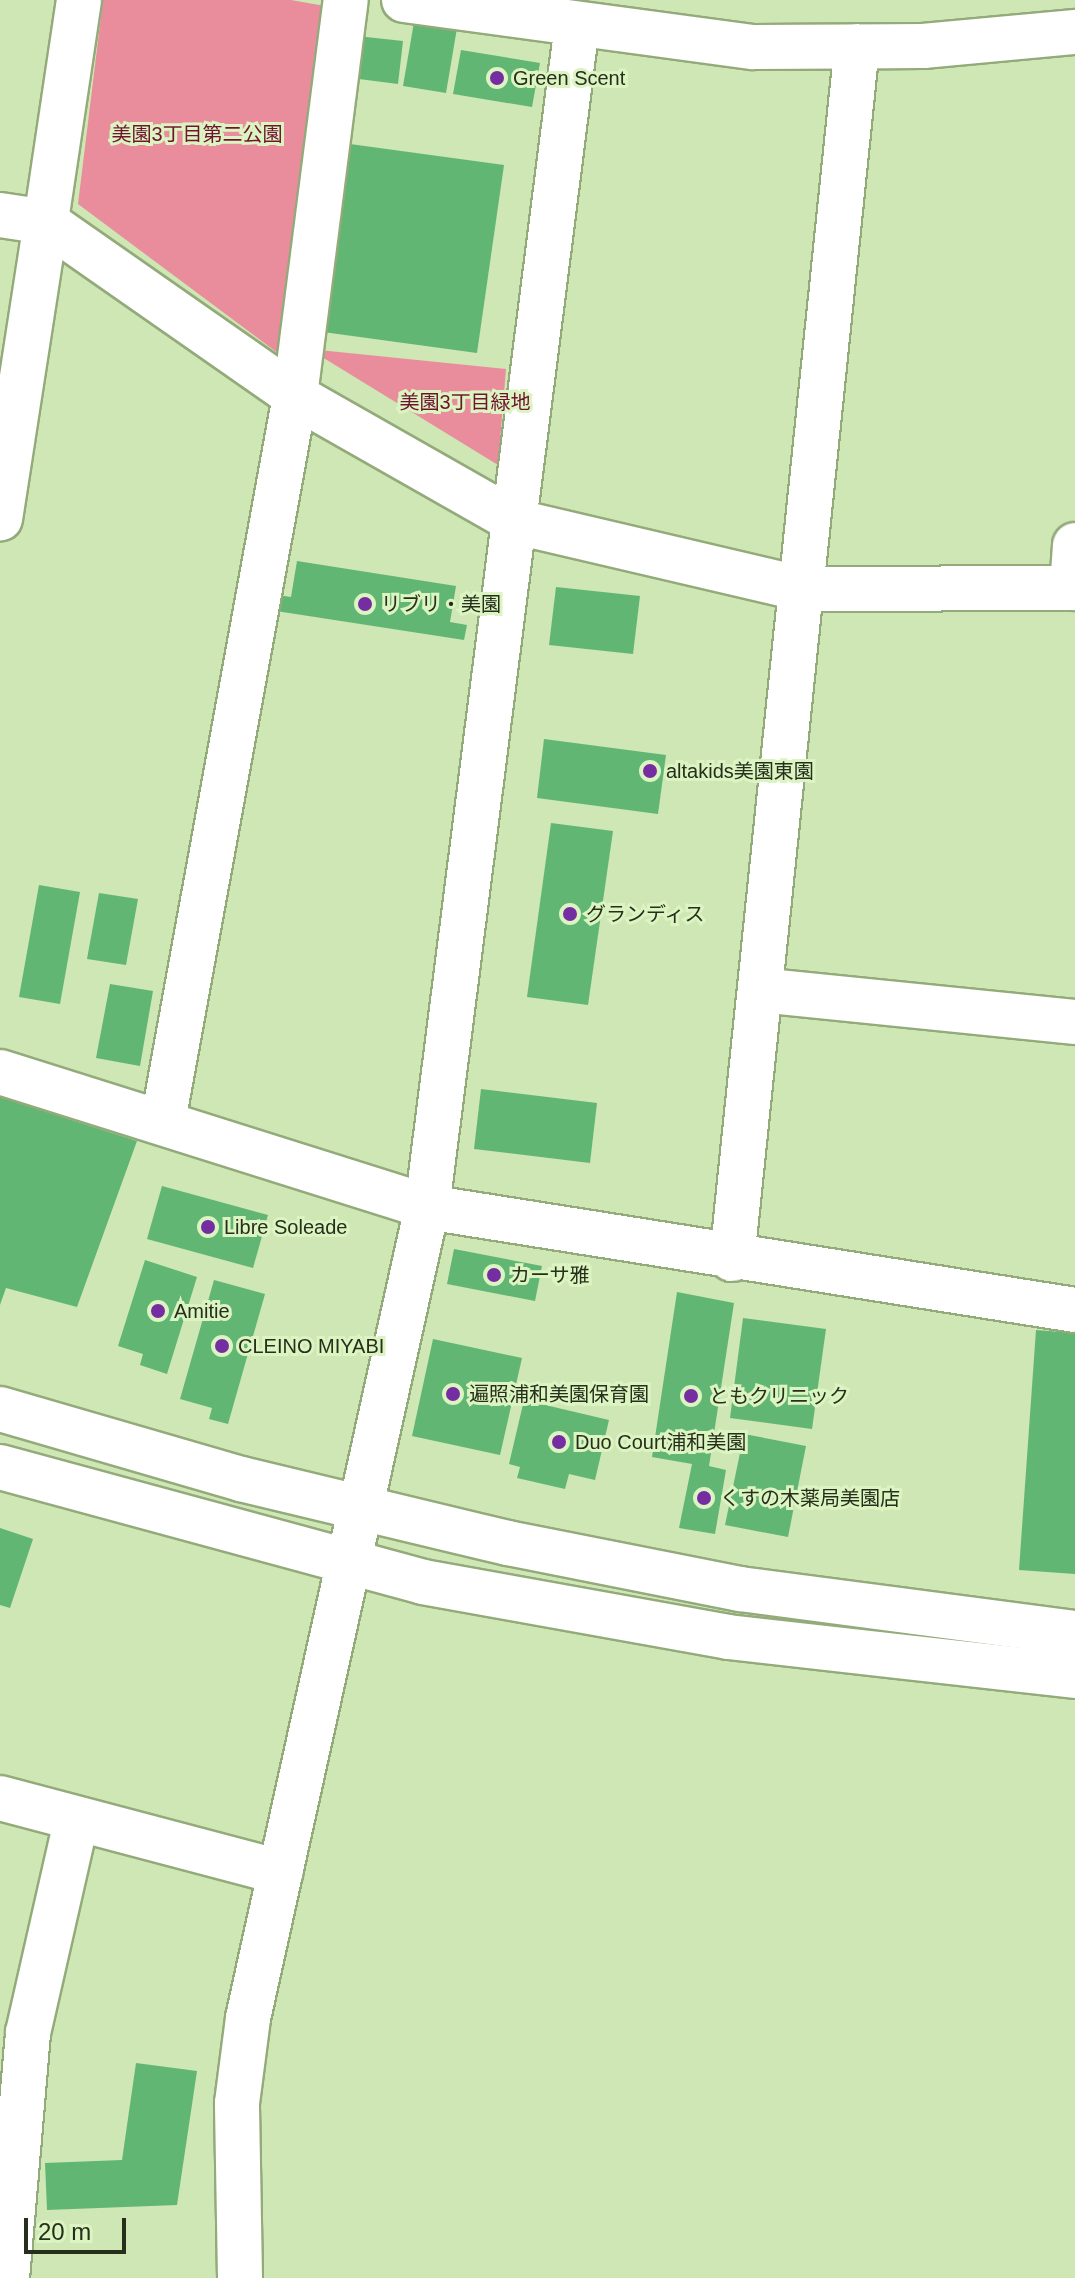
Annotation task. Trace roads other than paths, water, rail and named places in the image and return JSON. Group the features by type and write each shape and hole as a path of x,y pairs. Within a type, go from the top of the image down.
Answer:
{"street":[{"path":"0,518 79,0"},
{"path":"163,1121 295,396 346,0"},
{"path":"404,0 753,47 857,46 1075,32"},
{"path":"240,2278 237,2103 248,2018 351,1564 427,1207 517,522 577,24"},
{"path":"732,1259 857,46"},
{"path":"0,215 46,222 295,396 517,522 802,589 1074,588 1075,545"},
{"path":"760,990 1075,1022"},
{"path":"0,1072 163,1121 427,1207 732,1259 1075,1310"},
{"path":"0,1409 362,1509 740,1589 1075,1633"},
{"path":"0,1467 423,1582 728,1637 1075,1676"},
{"path":"0,1798 76,1821 280,1872"},
{"path":"7,2278 28,2033 76,1821"}],"place":[{"name":"Green Scent","path":"497,78"},
{"name":"リブリ・美園","path":"365,604"},
{"name":"altakids美園東園","path":"650,771"},
{"name":"グランディス","path":"570,914"},
{"name":"Libre Soleade","path":"208,1227"},
{"name":"カーサ雅","path":"494,1275"},
{"name":"Amitie","path":"158,1311"},
{"name":"CLEINO MIYABI","path":"222,1346"},
{"name":"遍照浦和美園保育園","path":"453,1394"},
{"name":"ともクリニック","path":"691,1396"},
{"name":"Duo Court浦和美園","path":"559,1442"},
{"name":"くすの木薬局美園店","path":"704,1498"}],"park label":[{"name":"美園3丁目第二公園","path":"197,134"},
{"name":"美園3丁目緑地","path":"465,402"}]}
